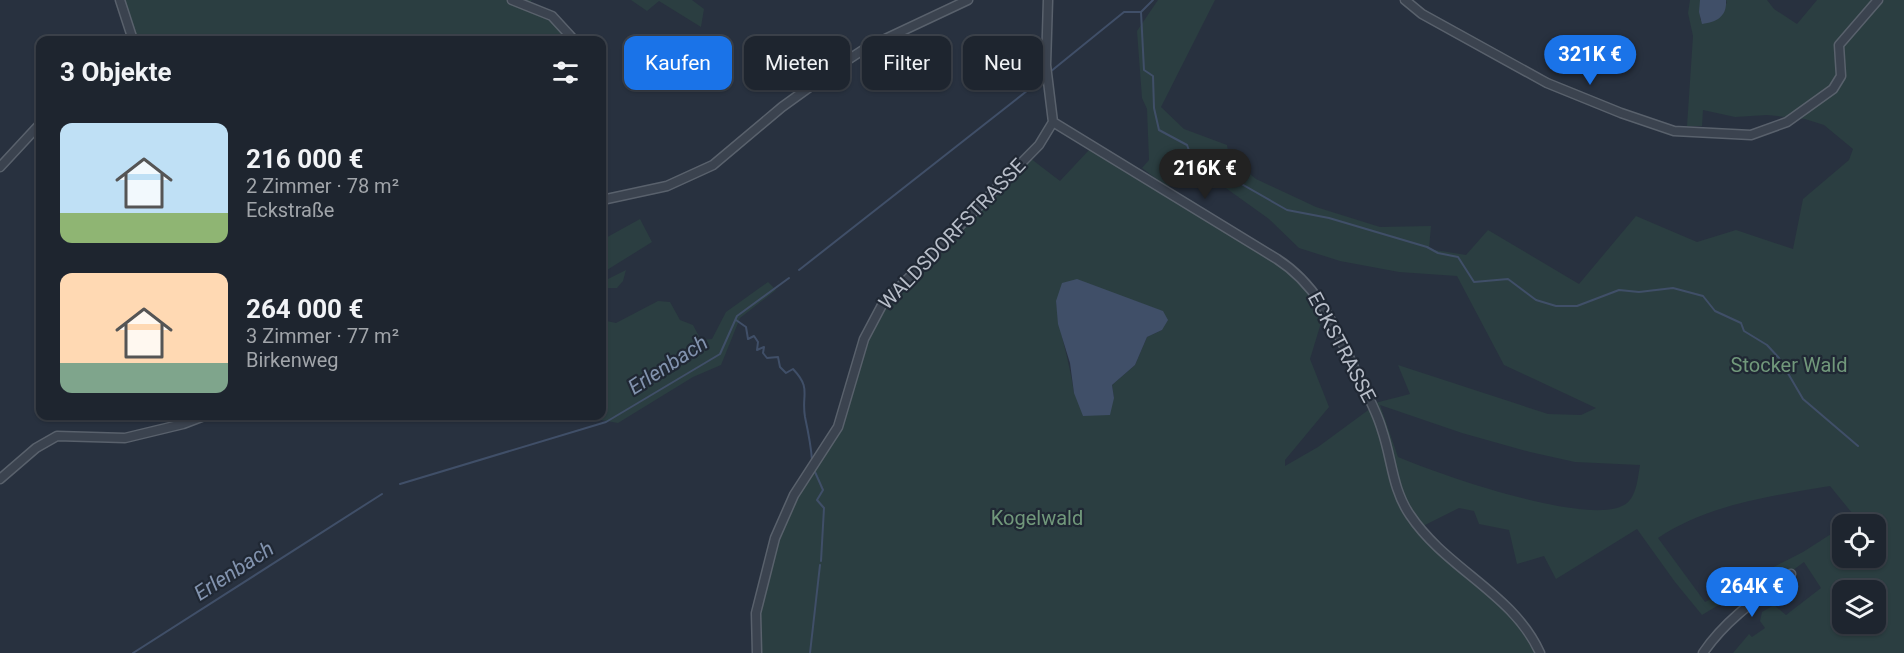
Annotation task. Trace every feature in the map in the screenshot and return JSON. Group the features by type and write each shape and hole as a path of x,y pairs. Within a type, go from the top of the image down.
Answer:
{"street":[{"path":"120,0 132,36"},
{"path":"512,0 552,16 570,36"},
{"path":"606,199 667,186 713,165 782,107 866,48 968,0"},
{"path":"1048,0 1046,69 1053,122"},
{"path":"1405,0 1422,14 1507,63 1547,83 1621,113 1674,131 1751,135 1787,122 1833,88 1842,76 1839,45 1878,0"},
{"name":"WALDSDORFSTRASSE","path":"757,653 756,613 776,538 794,495 838,427 853,371 872,321 882,304 1039,145 1053,122"},
{"name":"ECKSTRASSE","path":"1053,122 1277,259 1308,283 1326,308 1375,411 1396,488 1411,517 1465,570 1508,606 1540,653"},
{"path":"0,167 36,128"},
{"path":"0,479 36,448 57,436 125,438 194,420"},
{"path":"1703,653 1716,634 1741,610 1791,574"}],"green space":[{"path":"123,0 532,0 525,8 549,19 565,36 136,36"},
{"path":"631,0 692,0 704,9 701,27 659,1 647,11"},
{"name":"Stocker Wald","path":"1158,0 1215,0 1161,107 1184,129 1227,145 1229,157 1256,179 1316,207 1380,227 1431,226 1429,249 1466,255 1488,230 1579,284 1636,216 1697,242 1736,230 1793,249 1803,199 1849,160 1853,149 1824,125 1805,119 1767,115 1735,117 1703,110 1702,126 1687,126 1693,36 1688,13 1690,0 1700,0 1700,20 1727,3 1726,0 1767,0 1774,9 1797,24 1817,0 1904,0 1904,653 1733,653 1749,634 1752,637 1765,628 1760,621 1762,612 1774,605 1786,615 1821,588 1804,562 1746,605 1737,594 1702,615 1637,529 1556,579 1544,556 1517,564 1509,530 1479,524 1474,511 1459,508 1423,526 1404,498 1375,403 1410,394 1398,365 1548,414 1581,415 1596,408 1504,365 1457,276 1399,272 1340,261 1299,248 1269,219 1216,181 1200,182 1186,177 1167,187 1142,168 1149,160 1147,109 1142,98 1137,31","holes":["1380,405 1462,433 1575,462 1640,465 1638,480 1630,500 1609,509 1550,505 1478,486 1398,457","1830,486 1851,514 1886,514 1886,568 1832,568 1832,533 1803,552 1705,602 1658,538 1678,526 1719,509 1763,498"]},
{"name":"Kogelwald","path":"1089,150 1275,261 1296,277 1324,313 1310,359 1329,407 1285,460 1285,466 1318,447 1371,408 1408,516 1504,605 1538,653 758,653 758,614 784,519 795,496 821,460 866,339 885,307 1030,158 1060,181","holes":["1129,299 1162,311 1162,330 1147,337 1135,365 1112,385 1114,398 1074,393 1056,301"]},
{"path":"640,219 652,242 606,270 606,238"},
{"path":"626,270 623,281 617,288 606,288 606,280"},
{"path":"768,282 776,290 740,318 721,365 693,377 618,423 601,420 606,420 606,321 616,323 658,301 670,302 680,320 693,325 701,340 712,339 726,312"}],"water":[{"path":"1700,0 1726,0 1723,14 1713,22 1702,24 1699,12"},
{"path":"1077,279 1163,311 1168,320 1162,330 1147,337 1135,365 1112,385 1114,398 1110,415 1083,416 1074,393 1070,363 1058,324 1056,301 1062,283"}],"waterway":[{"name":"Erlenbach","path":"1050,72 1124,12 1141,12 1153,0"},
{"path":"1141,12 1144,70 1153,76 1154,108 1159,130 1187,145 1190,153 1198,153 1203,162 1287,210 1329,218 1427,247 1438,253 1458,257 1474,282 1508,279 1536,300 1556,306 1577,306 1619,290 1639,292 1673,288 1703,296 1715,311 1741,323 1744,331 1767,345 1779,358 1803,399 1858,446"},
{"name":"Erlenbach","path":"799,270 1046,76"},
{"name":"Erlenbach","path":"400,484 606,422 720,354 737,316 789,278"},
{"path":"736,320 746,327 748,339 754,336 758,342 757,350 764,347 763,353 767,358 778,357 780,367 786,373 793,369 799,376 805,392 804,409 812,460"},
{"path":"815,472 823,490 817,500 824,508 821,561"},
{"name":"Erlenbach","path":"133,653 382,494"},
{"path":"810,653 820,565"}]}
